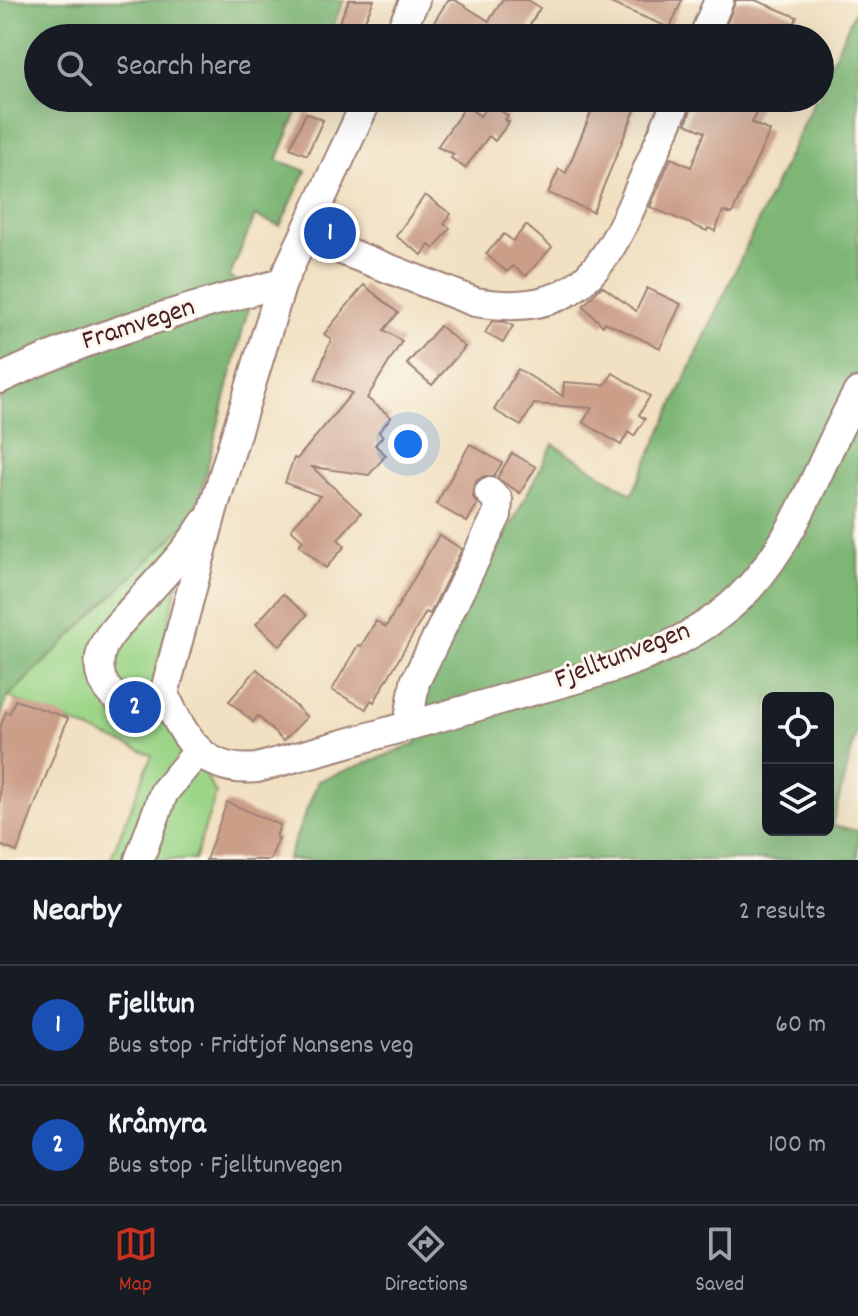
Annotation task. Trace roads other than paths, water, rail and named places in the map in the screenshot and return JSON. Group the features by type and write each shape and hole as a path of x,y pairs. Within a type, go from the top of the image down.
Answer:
{"street":[{"path":"404,24 415,0"},
{"path":"709,24 719,0"},
{"path":"213,509 103,646 99,663 102,681 123,701 146,704 164,694 213,509 282,283 362,112"},
{"path":"305,236 475,302 497,306 540,302 561,295 584,282 601,265 622,231 672,112"},
{"name":"Framvegen","path":"0,379 55,355 165,315 282,283"},
{"name":"Fjelltunvegen","path":"164,694 181,730 199,750 221,766 236,770 257,768 611,668 683,638 716,618 749,589 768,564 858,392"},
{"path":"408,726 415,682 497,515 498,500 489,492"},
{"path":"139,860 164,792 199,750"}],"place":[{"name":"Fjelltun","path":"330,233"},
{"name":"Kråmyra","path":"135,707"}]}
